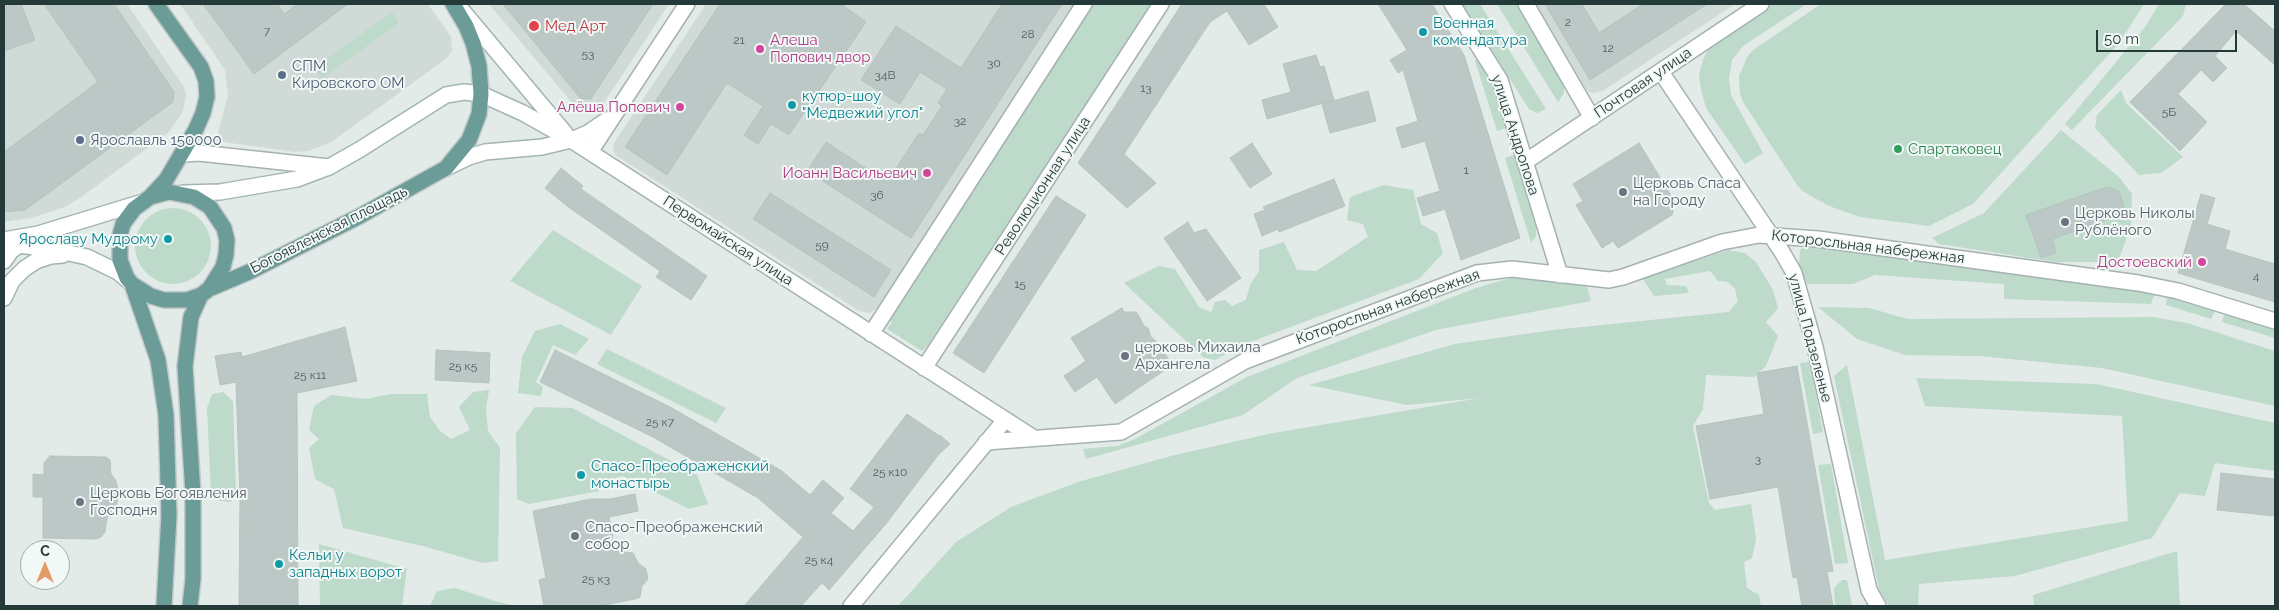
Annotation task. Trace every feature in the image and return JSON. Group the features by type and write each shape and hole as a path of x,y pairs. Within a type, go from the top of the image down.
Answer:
{"main road":[{"path":"156,4 196,60 206,81 207,97 203,113 182,154 161,187 128,216 120,235 120,260 132,284 158,360 166,415 169,515 164,606"},
{"name":"Первомайская улица","path":"454,4 466,26 472,43 479,66 482,94"},
{"name":"Богоявленская площадь","path":"132,284 151,296 164,300 187,300 249,272 352,220 446,168 469,140 479,114 482,94"},
{"name":"Богоявленская площадь","path":"146,200 160,194 179,193 194,197 210,207 224,228 227,240 223,268 205,292"},
{"path":"190,606 193,579 194,494 185,366 191,317 205,292"}],"street":[{"name":"Первомайская улица","path":"454,4 571,140 1034,438"},
{"path":"590,152 687,4"},
{"path":"872,334 1084,4"},
{"name":"Революционная улица","path":"924,368 1161,4"},
{"name":"улица Андропова","path":"1452,4 1500,80 1560,275"},
{"path":"1526,4 1592,118"},
{"name":"Почтовая улица","path":"1525,162 1761,4"},
{"name":"улица Подзеленье","path":"1661,72 1789,262 1799,286 1815,347 1869,590 1878,606"},
{"name":"Богоявленская площадь","path":"179,193 220,192 259,187 297,178 328,167 374,142 446,95 464,92 482,94 523,112 571,140"},
{"path":"571,140 588,133 615,113"},
{"name":"Богоявленская площадь","path":"446,168 485,152 542,147 571,140"},
{"path":"182,154 199,153 328,167"},
{"path":"11,244 146,200"},
{"path":"4,240 38,234"},
{"name":"Которосльная набережная","path":"986,442 1125,430 1246,361 1477,273 1512,269 1601,280 1615,279 1735,238 1771,235 1818,238 2138,282 2178,291 2275,320"},
{"path":"11,244 61,251 87,257 118,272 132,284"},
{"path":"4,261 11,251 11,244"},
{"path":"4,298 12,281 24,269 36,261 51,256 72,255 87,257"},
{"path":"851,606 1005,420"}],"shaded area":[{"path":"4,4 127,4 184,87 186,95 183,111 169,132 80,198 65,207 31,218 4,222"},
{"path":"180,4 428,4 451,37 452,51 447,58 330,143 308,151 295,152 216,141 228,95 225,70"},
{"path":"489,4 669,4 602,106 590,113 580,110 573,104"},
{"path":"706,4 1074,4 879,306 870,313 859,311 617,156 613,151 614,143"},
{"path":"1536,4 1735,4 1604,90 1595,93 1589,92 1585,88"}],"green space":[{"path":"1092,4 1151,4 928,345 922,351 887,329 892,322 890,321"},
{"path":"1462,4 1480,4 1546,109 1537,113 1529,109"},
{"path":"1497,4 1516,4 1564,86 1564,93 1558,102"},
{"path":"1773,4 1807,4 1743,46 1732,60 1729,79 1731,95 1763,153 1745,164 1706,108 1699,75 1703,60 1710,47"},
{"name":"Спартаковец","path":"1821,4 2144,4 2120,42 1973,204 1929,226 1860,217 1829,206 1804,192 1797,185 1743,102 1740,94 1739,76 1747,57 1753,50"},
{"path":"2159,4 2186,4 2183,16 2072,130 2065,124 2145,27"},
{"path":"392,12 399,23 321,79 314,68"},
{"path":"1477,59 1492,83 1506,128 1497,131 1475,61"},
{"path":"2121,90 2126,103 2183,157 2161,173 2139,175 2095,128 2097,115"},
{"path":"2061,130 2119,177 2132,194 2131,226 2118,262 2055,262 1939,244 1932,238 1984,213"},
{"path":"1514,155 1536,228 1536,236 1531,243 1505,158"},
{"path":"1384,185 1413,190 1421,224 1437,233 1443,253 1419,279 1245,344 1215,360 1203,357 1124,283 1159,266 1175,269 1199,307 1211,312 1215,302 1225,300 1232,306 1246,300 1250,285 1259,271 1259,250 1284,242 1297,270 1316,271 1368,237 1363,224 1347,220 1350,197"},
{"path":"166,208 180,208 194,214 205,225 211,239 208,261 200,273 180,284 166,284 152,278 141,267 135,253 135,239 141,225 152,214"},
{"path":"553,230 642,286 611,335 510,281"},
{"path":"1810,244 2155,293 2151,304 2004,299 2004,284 1875,275 1853,284 1807,284 1799,266 1800,250"},
{"path":"1728,250 1745,253 1756,262 1773,290 1778,308 1766,322 1778,336 1766,366 1754,377 1706,375 1703,409 1693,426 1709,503 1715,510 1751,504 1756,539 1752,558 1744,562 1747,588 1759,595 1761,606 898,606 956,542 1011,507 1078,482 1171,456 1268,434 1480,398 1407,405 1309,385 1455,344 1553,330 1729,312 1738,301 1735,289 1728,282 1718,281 1710,271 1665,279 1667,285 1686,286 1689,293 1654,296 1643,279"},
{"path":"1521,275 1586,283 1591,301 1436,330 1297,378 1243,415 1086,459 1083,449 1117,446 1135,439 1247,377 1476,288"},
{"path":"2167,295 2216,309 2211,319 2166,305"},
{"path":"1818,307 1869,308 1908,319 2153,317 2187,323 2275,351 2275,406 2102,368 1979,356 1905,355 1857,339"},
{"path":"2225,311 2275,328 2275,338 2222,322"},
{"path":"560,324 589,339 575,355 553,345 536,382 543,387 541,396 518,393 522,357 535,331"},
{"path":"607,349 726,408 716,423 597,364"},
{"path":"1810,362 1823,432 1813,434 1800,363"},
{"path":"1847,365 1885,560 2128,521 2122,416 1925,406 1916,378 2096,384 2275,423 2275,471 2215,463 2205,496 2180,493 2152,538 2015,576 1919,584 1918,606 1889,606 1879,589 1834,376"},
{"path":"489,390 486,408 488,431 500,448 498,561 482,563 423,546 343,528 334,489 315,479 309,448 319,439 309,430 314,406 331,395 366,399 391,394 427,394 430,417 440,431 451,439 470,430 459,407 473,392"},
{"path":"223,392 233,401 236,496 230,502 220,501 211,496 207,408 212,394"},
{"path":"535,407 572,408 697,475 708,504 689,509 623,476 598,482 599,491 529,504 517,499 516,433"},
{"path":"1831,464 1848,563 1835,564 1818,465"},
{"path":"319,544 407,569 402,606 320,606"},
{"path":"2177,551 2180,606 2034,606 2033,595"},
{"path":"1842,580 1847,580 1852,606 1835,606 1834,588"},
{"path":"455,588 516,606 430,606 437,591"}],"building":[{"path":"4,4 21,4 35,40 4,51"},
{"path":"44,4 114,4 174,92 173,102 25,210 4,212 4,152 98,82"},
{"path":"203,4 277,4 284,14 297,4 348,4 254,74"},
{"path":"503,4 653,4 591,99 581,99"},
{"path":"720,4 841,4 866,22 789,135 771,124 758,144 744,135 763,106 727,83 667,175 625,147"},
{"path":"1002,4 1062,4 911,238 807,171 826,142 887,182 919,133 923,135 942,106 938,103 947,89 920,72 900,104 861,80 896,26 961,68"},
{"path":"1182,4 1264,4 1278,27 1249,45 1227,11 1210,22 1124,154 1156,183 1127,208 1078,163"},
{"path":"1378,4 1432,4 1464,55 1520,238 1461,260 1445,209 1423,216 1417,198 1440,191 1425,141 1402,148 1396,128 1418,121 1403,70 1398,73 1390,60 1407,50"},
{"path":"1545,4 1582,4 1599,33 1643,4 1707,4 1590,80"},
{"path":"2226,4 2244,4 2275,31 2275,65 2236,31 2215,56 2227,68 2213,82 2201,70 2178,94 2207,122 2180,151 2130,102"},
{"path":"1316,55 1320,67 1324,66 1334,100 1267,119 1262,100 1291,92 1283,64"},
{"path":"1368,91 1376,121 1330,133 1322,104"},
{"path":"1252,143 1272,174 1250,188 1230,158"},
{"name":"Церковь Спаса на Городу","path":"1639,143 1675,202 1672,215 1618,248 1613,241 1602,248 1576,205 1583,201 1573,184"},
{"path":"561,168 583,186 581,189 707,276 691,300 656,277 660,271 567,206 545,188"},
{"path":"1334,179 1345,206 1279,232 1278,229 1262,236 1254,214 1265,210 1263,207"},
{"name":"Церковь Николы Рублёного","path":"2107,187 2119,191 2124,206 2117,216 2052,239 2056,253 2041,258 2026,215"},
{"path":"770,193 891,270 874,297 753,219"},
{"path":"2201,194 2215,198 2207,224 2230,231 2225,249 2275,264 2275,302 2178,273"},
{"path":"1056,196 1086,215 984,373 953,353"},
{"path":"1188,222 1194,233 1206,229 1241,278 1207,301 1164,238"},
{"name":"церковь Михаила Архангела","path":"1122,308 1124,312 1136,312 1144,326 1148,328 1151,337 1156,341 1158,351 1165,354 1168,358 1165,370 1115,404 1097,377 1075,392 1064,376 1086,361 1071,338"},
{"path":"345,327 357,381 297,393 298,606 239,606 240,497 236,382 220,385 215,356 241,352 242,357"},
{"path":"436,350 490,353 489,383 435,380"},
{"path":"555,350 670,407 782,471 810,495 823,480 844,498 831,513 853,531 874,507 850,489 907,414 940,435 950,444 939,454 885,525 829,590 822,583 801,606 744,606 803,537 758,498 653,437 540,382"},
{"path":"1797,366 1833,571 1827,572 1833,606 1802,606 1797,577 1793,578 1778,487 1710,499 1696,426 1764,414 1757,373"},
{"name":"Церковь Богоявления Господня","path":"50,456 106,457 110,460 111,474 116,481 119,493 116,507 107,518 105,532 101,537 95,539 43,538 43,497 33,497 33,474 44,475 44,463"},
{"path":"2221,473 2275,479 2275,516 2217,510"},
{"path":"635,494 638,511 609,517 613,535 609,550 633,553 638,563 646,569 648,579 642,586 640,597 600,606 544,606 539,580 546,578 533,511 591,499 610,499"}],"place":[{"name":"Мед Арт","path":"534,26"},
{"name":"Военная комендатура","path":"1423,32"},
{"name":"Алеша Попович двор","path":"760,49"},
{"name":"СПМ Кировского ОМ","path":"282,75"},
{"name":"кутюр-шоу \"Медвежий угол\"","path":"792,105"},
{"name":"Алёша Попович","path":"680,107"},
{"name":"Ярославль 150000","path":"80,140"},
{"name":"Спартаковец","path":"1898,149"},
{"name":"Иоанн Васильевич","path":"927,173"},
{"name":"Церковь Спаса на Городу","path":"1623,192"},
{"name":"Церковь Николы Рублёного","path":"2065,222"},
{"name":"Ярославу Мудрому","path":"168,239"},
{"name":"Достоевский","path":"2202,262"},
{"name":"церковь Михаила Архангела","path":"1125,356"},
{"name":"Спасо-Преображенский монастырь","path":"581,475"},
{"name":"Церковь Богоявления Господня","path":"80,502"},
{"name":"Спасо-Преображенский собор","path":"575,536"},
{"name":"Кельи у западных ворот","path":"279,564"}]}
